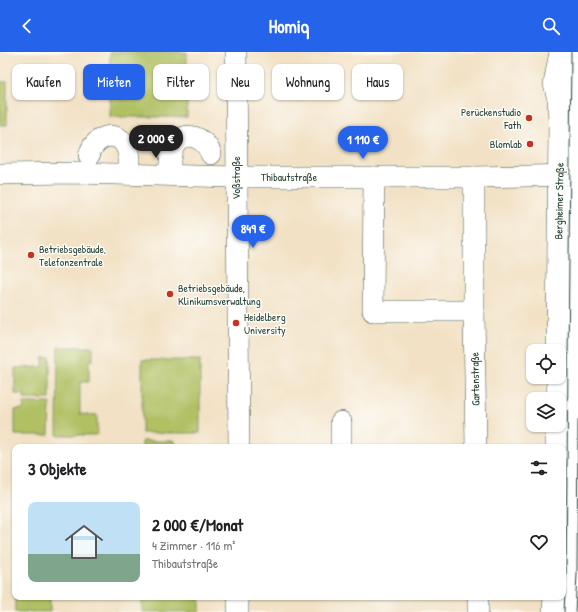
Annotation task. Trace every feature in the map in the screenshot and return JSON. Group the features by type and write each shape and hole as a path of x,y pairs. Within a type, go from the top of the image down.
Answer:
{"street":[{"name":"Voßstraße","path":"236,52 238,444"},
{"name":"Bergheimer Straße","path":"558,344 571,175 554,84 560,52"},
{"path":"570,612 573,565 571,175 575,52"},
{"path":"89,156 90,149 99,139 112,136 118,139 127,149 128,174"},
{"path":"170,175 172,149 180,139 186,137 200,138 205,142 211,154"},
{"name":"Thibautstraße","path":"0,174 128,174 236,177 474,177 571,175"},
{"path":"374,176 373,311 474,311"},
{"name":"Gartenstraße","path":"474,177 476,444"},
{"path":"340,444 341,422"},
{"path":"556,432 556,444"},
{"path":"238,600 238,612"},
{"path":"478,600 478,612"},
{"path":"553,612 554,600"}],"green space":[{"path":"110,52 187,52 187,64 153,64 153,100 187,100 187,117 110,117 110,100 145,100 145,64 110,64"},
{"path":"0,82 7,82 7,125 0,125"},
{"path":"58,347 93,347 93,360 89,360 89,382 80,382 80,414 97,415 97,435 57,435"},
{"path":"50,357 50,399 24,399 24,394 15,394 15,368 43,367 43,358"},
{"path":"142,360 200,360 200,433 142,433"},
{"path":"24,403 50,403 49,435 15,435 15,410 24,409"},
{"path":"142,441 174,441 176,444 142,444"},
{"path":"15,600 50,600 50,612 15,612"},
{"path":"142,600 200,600 200,612 142,612"}],"tram line":[{"path":"566,574 571,52"},
{"path":"575,612 577,574 578,420"},
{"path":"564,612 565,600"}],"place":[{"name":"Perückenstudio Fath","path":"529,118"},
{"name":"Blomlab","path":"530,144"},
{"name":"Betriebsgebäude, Telefonzentrale","path":"31,255"},
{"name":"Betriebsgebäude, Klinikumsverwaltung","path":"170,294"},
{"name":"Heidelberg University","path":"236,323"}]}
